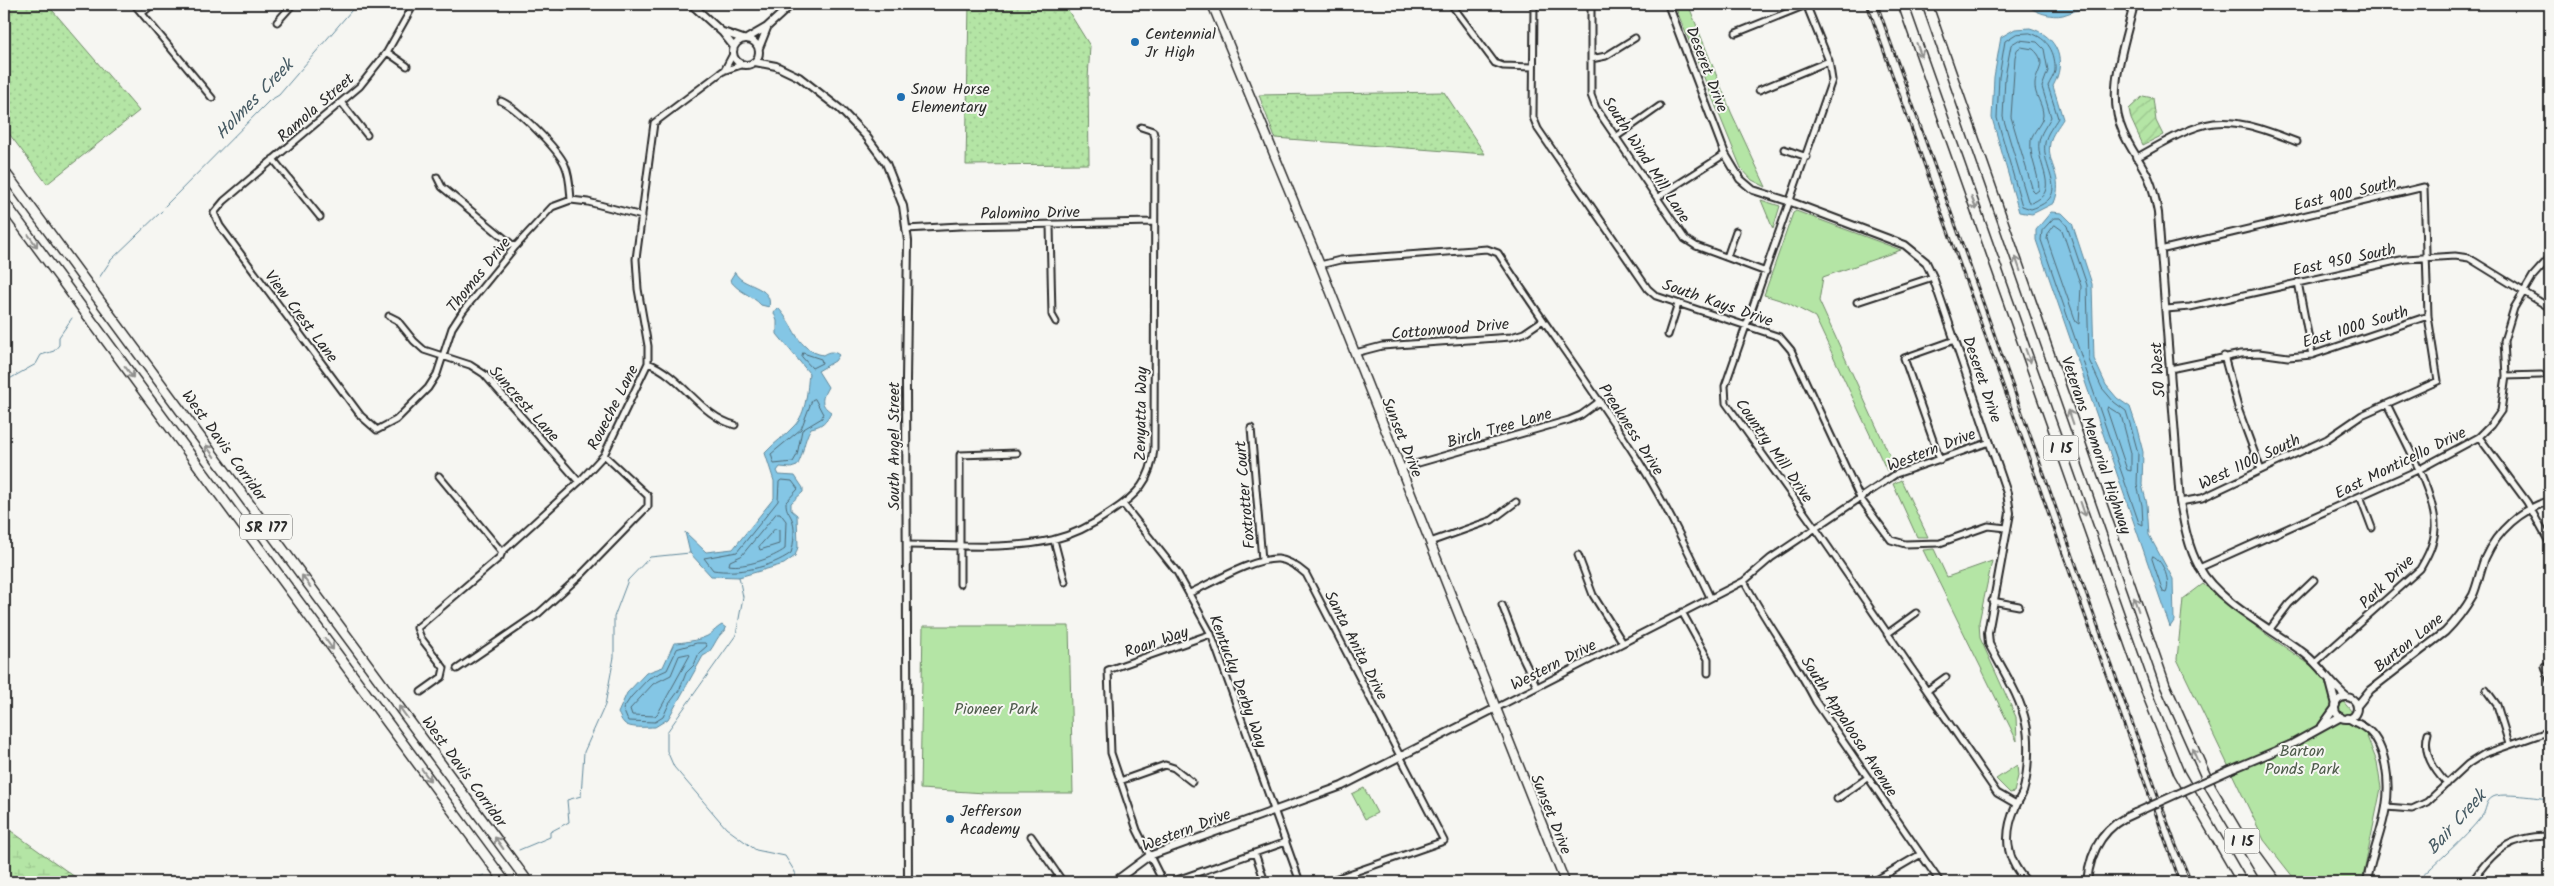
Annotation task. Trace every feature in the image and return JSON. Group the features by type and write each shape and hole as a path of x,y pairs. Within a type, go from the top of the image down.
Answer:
{"highway":[{"name":"I 15","path":"1903,4 2148,696 2179,773 2242,882"},
{"name":"Veterans Memorial Highway","path":"1926,4 2165,685 2198,763 2217,799 2267,882"},
{"name":"West Davis Corridor","path":"4,171 528,882"},
{"name":"West Davis Corridor","path":"4,202 505,882"},
{"path":"2217,799 2276,882"}],"main road":[{"name":"Sunset Drive","path":"1212,4 1320,265 1565,882"}],"street":[{"path":"134,4 212,98"},
{"path":"142,13 153,4"},
{"path":"277,22 293,4"},
{"name":"Ramola Street","path":"214,213 224,201 360,86 387,52 414,4"},
{"path":"691,4 722,32 734,47"},
{"path":"723,71 733,54 734,47 745,38 767,27 792,4"},
{"path":"1451,4 1495,63 1503,66 1533,67"},
{"name":"South Kays Drive","path":"1534,4 1533,117 1538,129 1648,289 1656,296 1780,337 1791,350 1860,498 1891,540 1905,544 1940,543 1988,526 2007,528"},
{"name":"South Wind Mill Lane","path":"1591,4 1591,59 1596,108 1685,239 1696,246 1766,272"},
{"name":"Deseret Drive","path":"1668,4 1725,154 1740,179 1753,190 1905,245 1926,262 2008,493 2010,513 1992,601 1988,633 1989,644 2027,725 2026,778 2022,794 2016,804 2008,828 2007,849 2012,862 2027,882"},
{"path":"1736,33 1806,4"},
{"name":"Country Mill Drive","path":"1806,4 1829,61 1832,80 1807,157 1725,386 1726,403 1928,690 1997,793 2016,804"},
{"name":"50 West","path":"2134,4 2116,90 2117,113 2122,131 2149,180 2155,197 2166,309 2180,502 2186,536 2199,568 2210,583 2316,662 2330,681 2349,697"},
{"path":"723,71 754,62 767,27"},
{"path":"722,32 755,42 759,50"},
{"path":"1591,59 1606,56 1635,38"},
{"name":"South Angel Street","path":"759,50 776,66"},
{"path":"387,52 407,66"},
{"path":"733,54 737,61 744,64"},
{"path":"1759,90 1829,61"},
{"name":"South Angel Street","path":"754,62 776,66 799,77 813,86 840,109 866,136 894,179 903,206 906,229 908,882"},
{"name":"Roueche Lane","path":"420,692 442,677 444,668 421,638 418,628 500,557 502,552 579,482 604,455 648,363 648,346 638,289 636,259 651,133 654,122 723,71"},
{"path":"501,101 519,113 565,164 570,179 571,200 588,202 642,216"},
{"path":"341,102 367,135"},
{"path":"1616,137 1660,106"},
{"path":"2136,158 2184,131 2213,122 2247,124 2297,142"},
{"name":"Zenyatta Way","path":"907,545 1024,544 1054,540 1096,522 1123,504 1146,481 1152,467 1155,138 1153,131 1141,127"},
{"path":"1784,149 1807,157"},
{"path":"1658,197 1725,154"},
{"path":"274,159 320,217"},
{"path":"437,177 442,187 515,247"},
{"name":"East 900 South","path":"2160,250 2424,187 2426,257"},
{"name":"Thomas Drive","path":"377,430 396,420 428,388 437,374 452,328 463,311 515,247 552,207 571,200"},
{"name":"View Crest Lane","path":"214,213 220,226 361,416 377,430"},
{"name":"Palomino Drive","path":"906,229 1154,222"},
{"path":"1050,225 1052,315 1056,322"},
{"path":"1727,257 1736,231"},
{"name":"Preakness Drive","path":"1320,265 1340,260 1487,249 1498,253 1600,401 1663,504 1710,597"},
{"name":"East 950 South","path":"2166,309 2190,307 2406,259 2426,257 2455,256 2469,258 2524,292"},
{"path":"2426,257 2428,316"},
{"name":"East Monticello Drive","path":"2199,568 2418,470 2479,437 2501,411 2506,376 2504,341 2514,308 2533,276 2550,257"},
{"path":"1857,302 1932,277"},
{"path":"2298,282 2312,356"},
{"path":"2524,292 2550,308"},
{"path":"1668,335 1678,304"},
{"name":"Suncrest Lane","path":"388,316 397,320 424,350 470,365 484,374 579,482"},
{"name":"East 1000 South","path":"2170,369 2224,356 2259,353 2288,357 2312,356 2428,316"},
{"name":"West 1100 South","path":"2180,502 2202,498 2327,438 2346,424 2438,381 2428,316"},
{"name":"Cottonwood Drive","path":"1355,353 1382,346 1511,337 1524,333 1543,320"},
{"path":"1940,460 1904,358 1954,340"},
{"path":"2224,356 2239,410 2261,470"},
{"path":"648,363 666,372 721,421 735,425"},
{"path":"2506,376 2541,374"},
{"name":"Birch Tree Lane","path":"1401,468 1569,420 1581,415 1600,401"},
{"name":"Park Drive","path":"2316,662 2420,569 2429,553 2435,530 2434,509 2387,404"},
{"name":"Foxtrotter Court","path":"1251,428 1262,560"},
{"path":"2479,437 2531,508 2550,544"},
{"name":"Western Drive","path":"1114,882 1149,856 1342,786 1399,758 1744,581 1771,558 1896,474 1990,442"},
{"path":"960,584 960,455 1017,453"},
{"path":"457,669 539,613 581,575 648,506 648,496 604,455"},
{"path":"439,476 502,552"},
{"path":"2360,496 2372,528"},
{"path":"1430,542 1492,520 1516,502"},
{"name":"Burton Lane","path":"2357,708 2370,690 2445,632 2456,621 2474,593 2485,557 2503,530 2531,508 2550,502"},
{"name":"Kentucky Derby Way","path":"1123,504 1177,572 1211,634 1273,812 1300,882"},
{"path":"1054,540 1065,582"},
{"path":"1578,555 1593,595 1623,643"},
{"name":"Santa Anita Drive","path":"1190,593 1262,560 1280,559 1296,565 1306,574 1358,673 1399,758 1444,841 1326,882"},
{"path":"2270,629 2289,604 2314,580"},
{"name":"South Appaloosa Avenue","path":"1744,581 1755,602 1803,676 1816,702 1940,882"},
{"path":"1992,601 2019,606"},
{"path":"1502,605 1520,654 1537,687"},
{"path":"1682,612 1708,659 1708,672"},
{"path":"1887,634 1916,613"},
{"name":"Roan Way","path":"1120,781 1111,753 1108,670 1211,634"},
{"path":"2545,666 2550,681"},
{"path":"1928,690 1946,677"},
{"name":"50 West","path":"2330,681 2336,706"},
{"name":"Burton Lane","path":"2349,697 2370,690"},
{"path":"2486,690 2497,705 2509,744"},
{"path":"2321,726 2340,699 2349,697 2357,708 2364,727 2381,750 2387,775 2386,806 2367,882"},
{"path":"2336,706 2344,718 2364,727"},
{"path":"2087,882 2093,851 2104,835 2125,817 2292,744 2321,726 2354,715 2357,708"},
{"path":"2428,733 2426,742 2428,756 2438,774 2447,784"},
{"path":"2386,806 2412,809 2427,802 2468,764 2484,754 2509,744 2550,734"},
{"path":"1163,882 1137,830 1120,781 1165,765 1174,768 1192,782"},
{"path":"1837,799 1867,778"},
{"path":"1031,836 1063,882"},
{"path":"2472,882 2494,854 2507,844 2534,836 2550,836"},
{"path":"1171,882 1188,879 1286,842"},
{"path":"1255,853 1265,882"},
{"path":"1873,882 1921,854"}],"green space":[{"path":"4,4 47,4 139,111 47,184 4,127"},
{"path":"969,4 1064,4 1090,46 1088,79 1089,164 966,165"},
{"path":"1674,4 1688,4 1731,112 1766,187 1752,180 1741,168"},
{"path":"1444,92 1485,154 1275,138 1259,95"},
{"path":"2143,96 2153,98 2156,121 2163,135 2143,145 2131,119 2129,109"},
{"path":"1761,200 1780,206 1773,229"},
{"path":"1796,211 1901,250 1823,277 1819,301 1895,467 1887,471 1815,317 1786,302 1764,295 1793,213"},
{"path":"1901,480 1928,537 1917,537 1893,484"},
{"path":"1934,549 1947,577 1992,561 1979,622 1980,638 2016,717 2017,741 1923,550"},
{"name":"Barton Ponds Park","path":"2203,584 2263,632 2316,669 2362,724 2377,762 2381,788 2362,882 2297,882 2264,840 2177,659 2183,599"},
{"name":"Pioneer Park","path":"923,626 1069,626 1073,793 985,793 920,789"},
{"path":"2017,765 2018,776 2014,792 2010,793 1996,779"},
{"path":"1364,788 1377,813 1365,819 1352,794"},
{"path":"4,826 82,882 4,882"}],"water":[{"path":"2026,4 2085,4 2082,9 2059,16 2038,12"},
{"path":"2030,28 2047,37 2057,51 2059,68 2053,86 2063,119 2053,134 2049,151 2057,178 2057,194 2054,203 2032,214 2019,212 1992,118 1994,77 2001,37 2015,29"},
{"path":"2051,212 2062,213 2072,223 2092,284 2094,359 2106,385 2117,398 2130,407 2136,425 2143,452 2142,485 2147,504 2149,535 2173,579 2174,621 2170,627 2036,240 2036,230"},
{"path":"735,272 743,281 762,290 766,294 769,300 769,307 761,305 733,284 730,280"},
{"path":"778,308 807,348 823,355 831,352 839,355 835,361 818,371 828,387 824,394 823,403 831,412 821,425 811,428 797,466 791,468 780,467 777,471 779,475 795,476 803,488 803,492 791,503 791,510 797,515 798,547 795,556 784,564 739,577 711,576 690,553 685,532 706,552 733,549 774,498 774,481 765,453 794,426 802,415 804,408 809,373 777,334 777,321 774,313"},
{"path":"722,625 726,628 725,631 719,636 710,651 703,656 668,719 655,727 634,727 626,725 622,721 618,713 627,693 646,673 663,667 674,643 702,638"}],"waterway":[{"name":"Holmes Creek","path":"165,206 269,101 279,95 357,4"},
{"name":"Holmes Creek","path":"99,278 111,260 162,211"},
{"name":"Holmes Creek","path":"4,382 36,364 41,355 54,351 59,345 59,337 72,318"},
{"path":"519,850 550,837 550,832 569,822 567,800 581,796 584,752 605,705 614,657 614,617 628,580 650,557 690,553"},
{"path":"739,577 743,597 736,635 667,732 667,751 674,767 726,828 756,850 785,856 795,872 796,882"},
{"name":"Bair Creek","path":"2416,882 2475,825 2484,814 2490,799 2493,797 2512,795 2550,799"},
{"path":"462,882 466,878 472,881 484,875"},
{"path":"424,882 430,877 434,877 438,882"}],"railway":[{"path":"1867,4 2180,882"},
{"path":"1877,4 2175,843 2191,882"}],"place":[{"name":"Centennial Jr High","path":"1135,42"},
{"name":"Snow Horse Elementary","path":"901,97"},
{"name":"Jefferson Academy","path":"950,819"}]}
